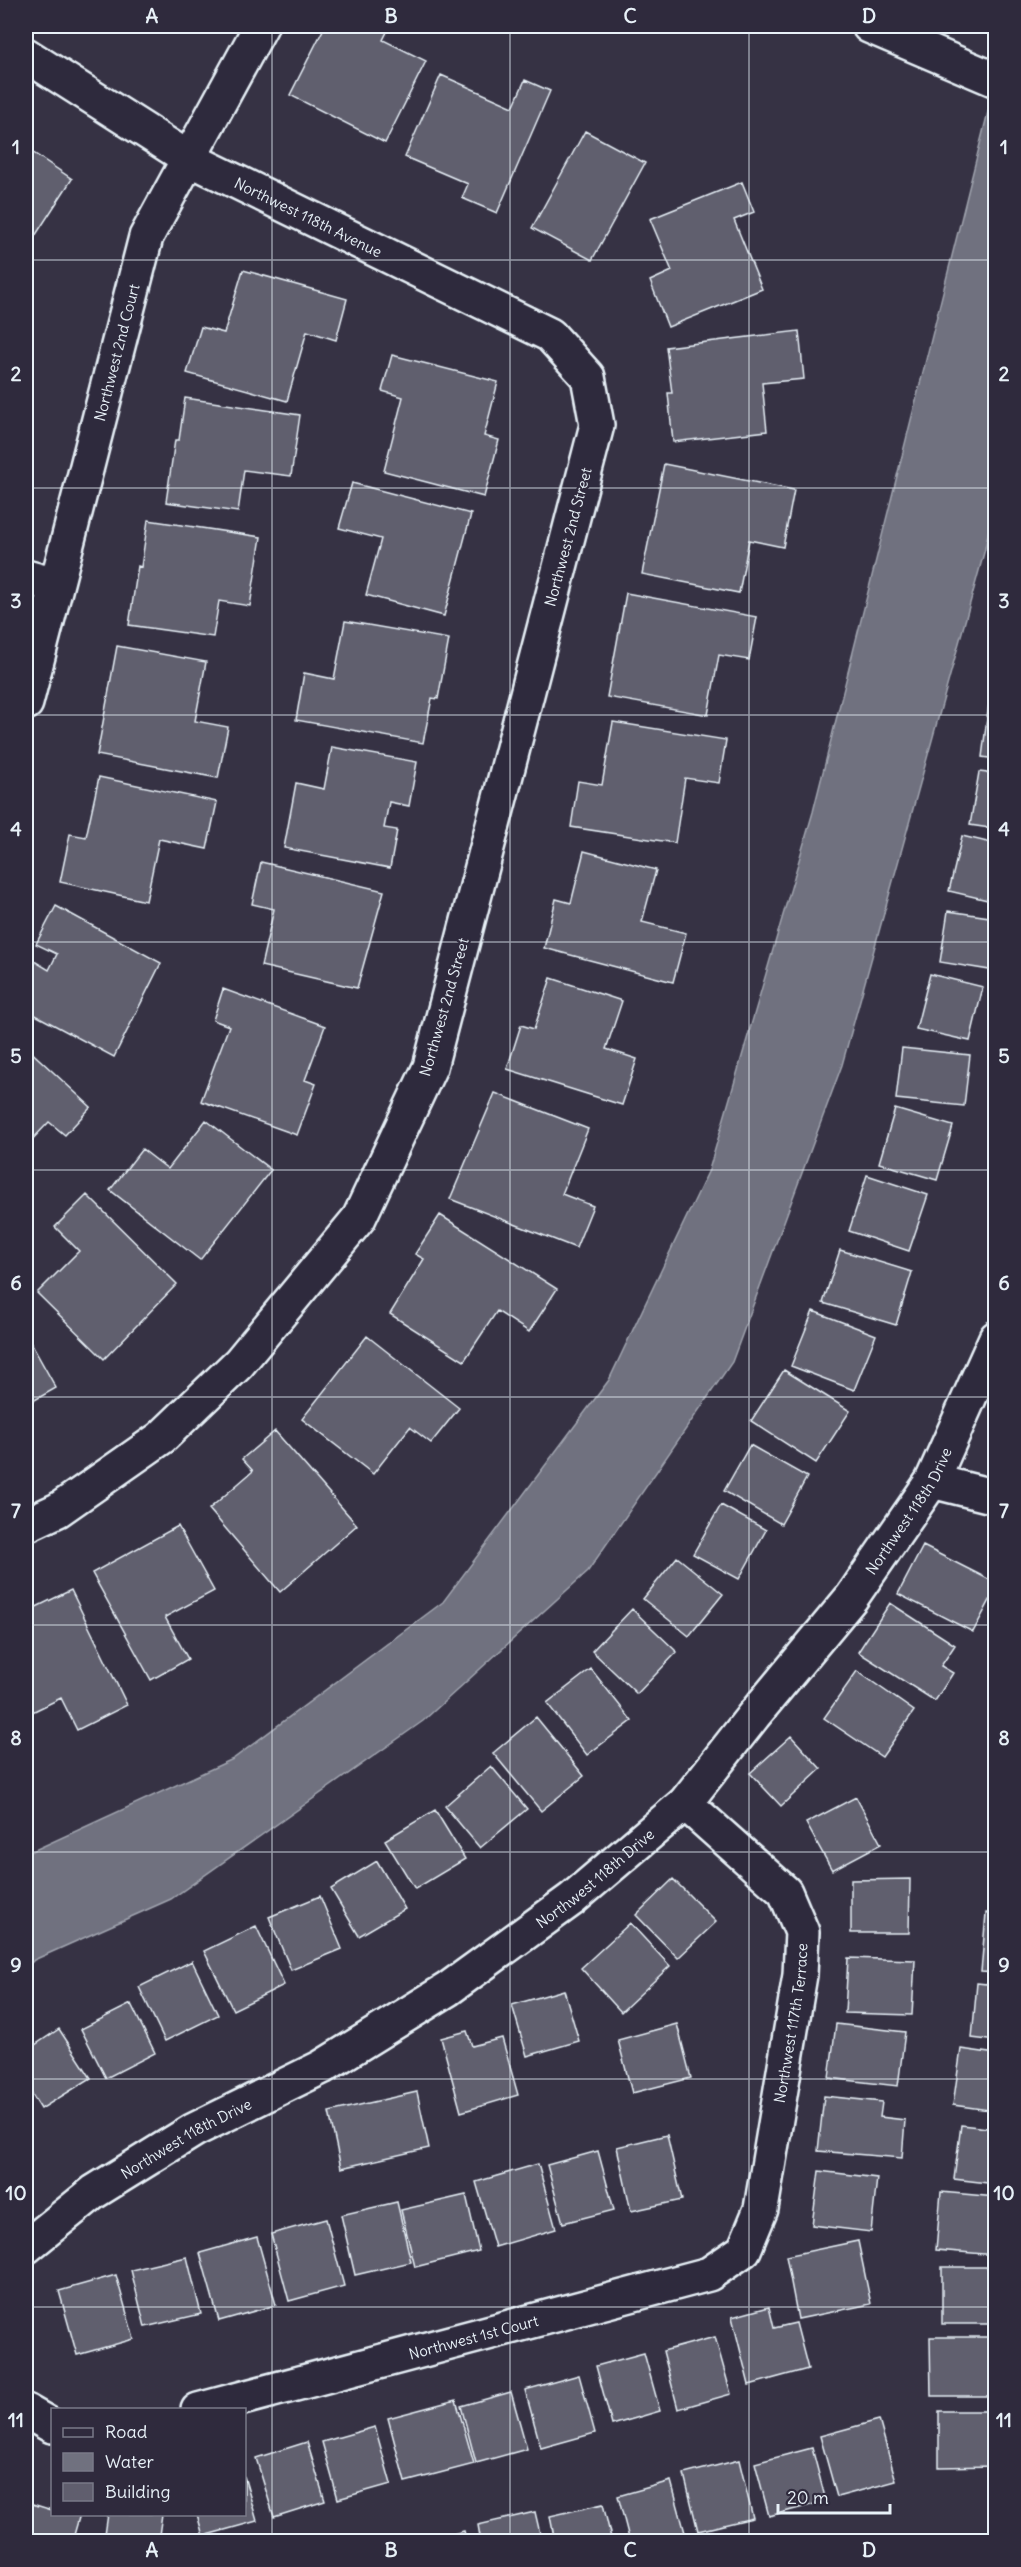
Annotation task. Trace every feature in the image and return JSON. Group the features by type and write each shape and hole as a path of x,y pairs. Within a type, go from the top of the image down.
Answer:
{"street":[{"name":"Northwest 2nd Court","path":"26,703 40,581 146,237 261,26"},
{"path":"869,26 996,80"},
{"name":"Northwest 118th Avenue","path":"26,55 188,158 550,334 588,377"},
{"name":"Northwest 2nd Street","path":"26,1525 58,1510 161,1438 239,1363 359,1218 430,1067 597,425 588,377"},
{"name":"Northwest 118th Drive","path":"26,2247 94,2192 194,2130 321,2067 448,1989 572,1899 685,1803 754,1715 852,1597 932,1481 996,1338"},
{"path":"932,1481 996,1497"},
{"name":"Northwest 117th Terrace","path":"685,1803 785,1892 802,1932 800,1976 761,2208 744,2250"},
{"name":"Northwest 1st Court","path":"202,2408 709,2274 744,2250"},
{"path":"26,2411 51,2425"}],"water":[{"path":"995,84 995,499 985,549 842,1065 732,1362 588,1571 423,1721 171,1899 34,1960 26,1968 26,1854 233,1759 443,1602 609,1380 709,1170 813,812"}],"building":[{"path":"325,26 390,26 383,40 426,61 385,143 290,95"},
{"path":"441,75 513,107 525,80 550,91 497,213 462,198 468,184 405,157"},
{"path":"585,131 645,163 592,260 532,228"},
{"path":"26,148 72,179 26,250"},
{"path":"742,182 754,212 734,220 762,289 668,327 650,281 672,271 650,219"},
{"path":"243,270 347,299 336,340 307,331 287,401 187,373 201,327 224,333"},
{"path":"799,331 804,379 762,383 767,431 673,442 668,393 672,393 666,347"},
{"path":"392,355 498,382 484,436 499,440 484,497 384,471 403,397 382,391"},
{"path":"185,398 300,415 291,476 244,470 238,512 166,502 175,440 179,440"},
{"path":"664,464 794,490 783,547 749,540 739,593 642,574"},
{"path":"352,483 471,514 444,616 366,595 381,539 339,528"},
{"path":"148,520 261,537 250,606 219,601 213,637 129,625"},
{"path":"626,593 757,617 749,660 719,655 708,715 607,697"},
{"path":"345,621 449,639 438,699 432,698 423,743 296,720 304,673 334,679"},
{"path":"117,646 206,662 195,721 228,727 218,778 97,755"},
{"path":"989,703 996,704 996,759 982,757"},
{"path":"613,722 726,740 719,783 685,778 675,843 571,827 578,781 602,785"},
{"path":"332,747 417,762 409,806 389,802 384,828 397,830 390,868 284,848 296,783 324,789"},
{"path":"979,772 996,774 996,829 970,825"},
{"path":"99,777 217,802 207,849 159,839 146,901 60,882 70,834 86,837"},
{"path":"962,836 996,844 996,902 949,891"},
{"path":"584,851 656,870 642,922 686,933 673,982 544,948 556,899 571,903"},
{"path":"261,862 384,891 357,988 261,966 274,909 252,904"},
{"path":"56,906 161,963 114,1057 26,1010 26,956 49,970 57,954 36,944"},
{"path":"948,911 996,918 996,971 940,962"},
{"path":"930,974 983,987 970,1041 916,1029"},
{"path":"551,978 622,1001 606,1049 637,1059 622,1105 507,1069 521,1025 534,1029"},
{"path":"223,989 325,1026 305,1080 316,1084 297,1135 201,1101 229,1026 213,1020"},
{"path":"26,1047 91,1107 65,1135 49,1122 26,1146"},
{"path":"902,1048 970,1055 964,1106 896,1099"},
{"path":"495,1093 588,1129 562,1194 593,1206 576,1248 450,1199"},
{"path":"895,1109 953,1126 937,1180 879,1163"},
{"path":"206,1120 271,1170 200,1260 110,1190 142,1149 168,1169"},
{"path":"867,1175 928,1195 909,1251 849,1231"},
{"path":"87,1195 177,1284 104,1359 37,1293 79,1251 55,1227"},
{"path":"440,1215 557,1289 529,1332 497,1311 464,1361 390,1314 424,1259 415,1254"},
{"path":"840,1250 912,1272 896,1325 823,1303"},
{"path":"813,1311 876,1335 854,1390 791,1366"},
{"path":"26,1334 56,1388 26,1405"},
{"path":"367,1336 459,1408 431,1443 410,1427 373,1474 302,1419"},
{"path":"784,1370 850,1411 816,1463 751,1421"},
{"path":"275,1431 357,1525 280,1592 209,1509 253,1471 242,1459"},
{"path":"750,1445 807,1477 781,1524 724,1491"},
{"path":"721,1505 766,1530 739,1579 693,1554"},
{"path":"178,1526 214,1591 165,1617 188,1659 151,1680 92,1573"},
{"path":"923,1546 996,1583 996,1589 973,1632 898,1594"},
{"path":"677,1557 723,1594 689,1636 643,1599"},
{"path":"71,1590 127,1705 77,1730 61,1698 26,1715 26,1612"},
{"path":"890,1603 955,1645 941,1666 953,1673 935,1701 858,1652"},
{"path":"632,1609 677,1652 637,1694 592,1651"},
{"path":"591,1669 632,1721 587,1755 547,1703"},
{"path":"857,1671 914,1711 882,1757 824,1718"},
{"path":"536,1717 584,1776 541,1811 493,1753"},
{"path":"791,1736 821,1769 781,1806 750,1773"},
{"path":"491,1766 527,1809 480,1848 445,1806"},
{"path":"856,1797 881,1844 832,1870 806,1823"},
{"path":"435,1810 465,1859 415,1889 385,1840"},
{"path":"377,1861 405,1909 359,1936 331,1889"},
{"path":"673,1879 716,1922 678,1958 636,1915"},
{"path":"910,1879 909,1933 851,1933 851,1880"},
{"path":"320,1896 342,1949 291,1970 269,1917"},
{"path":"986,1913 996,1914 996,1973 981,1972"},
{"path":"630,1923 670,1966 621,2012 581,1968"},
{"path":"256,1926 284,1985 233,2010 204,1951"},
{"path":"848,1958 915,1960 912,2015 845,2013"},
{"path":"192,1961 218,2015 165,2041 139,1987"},
{"path":"977,1983 996,1985 996,2041 972,2038"},
{"path":"564,1990 579,2041 527,2056 512,2005"},
{"path":"131,2004 155,2053 106,2078 81,2029"},
{"path":"677,2024 691,2078 632,2093 618,2040"},
{"path":"836,2024 905,2032 898,2086 829,2078"},
{"path":"59,2029 91,2078 41,2109 26,2085 26,2051"},
{"path":"467,2031 472,2046 502,2038 518,2095 461,2112 441,2038"},
{"path":"961,2049 996,2054 996,2111 953,2105"},
{"path":"417,2092 429,2148 341,2168 329,2112"},
{"path":"824,2096 882,2102 880,2117 905,2120 902,2158 818,2151"},
{"path":"961,2125 996,2129 996,2184 954,2179"},
{"path":"667,2135 682,2200 631,2211 617,2147"},
{"path":"598,2151 614,2210 563,2223 547,2165"},
{"path":"538,2164 556,2229 495,2247 476,2182"},
{"path":"819,2171 877,2178 871,2232 812,2225"},
{"path":"941,2192 996,2197 996,2255 936,2250"},
{"path":"466,2195 479,2251 415,2267 401,2210"},
{"path":"397,2202 411,2262 355,2275 341,2215"},
{"path":"326,2219 344,2286 289,2301 271,2234"},
{"path":"257,2237 276,2305 219,2321 200,2253"},
{"path":"858,2241 871,2304 798,2319 786,2256"},
{"path":"187,2257 201,2314 145,2327 131,2270"},
{"path":"942,2267 996,2267 996,2324 942,2324"},
{"path":"116,2275 134,2339 77,2355 59,2291"},
{"path":"769,2307 774,2328 796,2323 808,2369 749,2385 732,2317"},
{"path":"715,2337 731,2394 678,2409 663,2351"},
{"path":"930,2337 996,2337 996,2396 931,2396"},
{"path":"644,2353 660,2411 612,2425 596,2366"},
{"path":"579,2375 595,2433 541,2448 525,2390"},
{"path":"511,2392 527,2449 476,2463 461,2406"},
{"path":"456,2400 474,2464 405,2482 388,2418"},
{"path":"939,2411 996,2411 996,2466 939,2467"},
{"path":"879,2420 896,2481 837,2497 820,2436"},
{"path":"375,2427 391,2484 338,2499 322,2442"},
{"path":"307,2442 325,2501 274,2517 256,2458"},
{"path":"812,2448 826,2501 769,2516 755,2463"},
{"path":"739,2460 753,2518 698,2531 684,2474"},
{"path":"671,2481 687,2540 630,2542 618,2496"},
{"path":"246,2483 257,2521 203,2536 198,2516 246,2516"},
{"path":"26,2502 51,2510 51,2516 79,2516 72,2542 26,2542"},
{"path":"603,2504 612,2542 555,2542 550,2516"},
{"path":"535,2512 542,2542 481,2542 478,2525"},
{"path":"108,2516 162,2516 158,2542 104,2542"},
{"path":"464,2531 467,2542 425,2542"}]}
